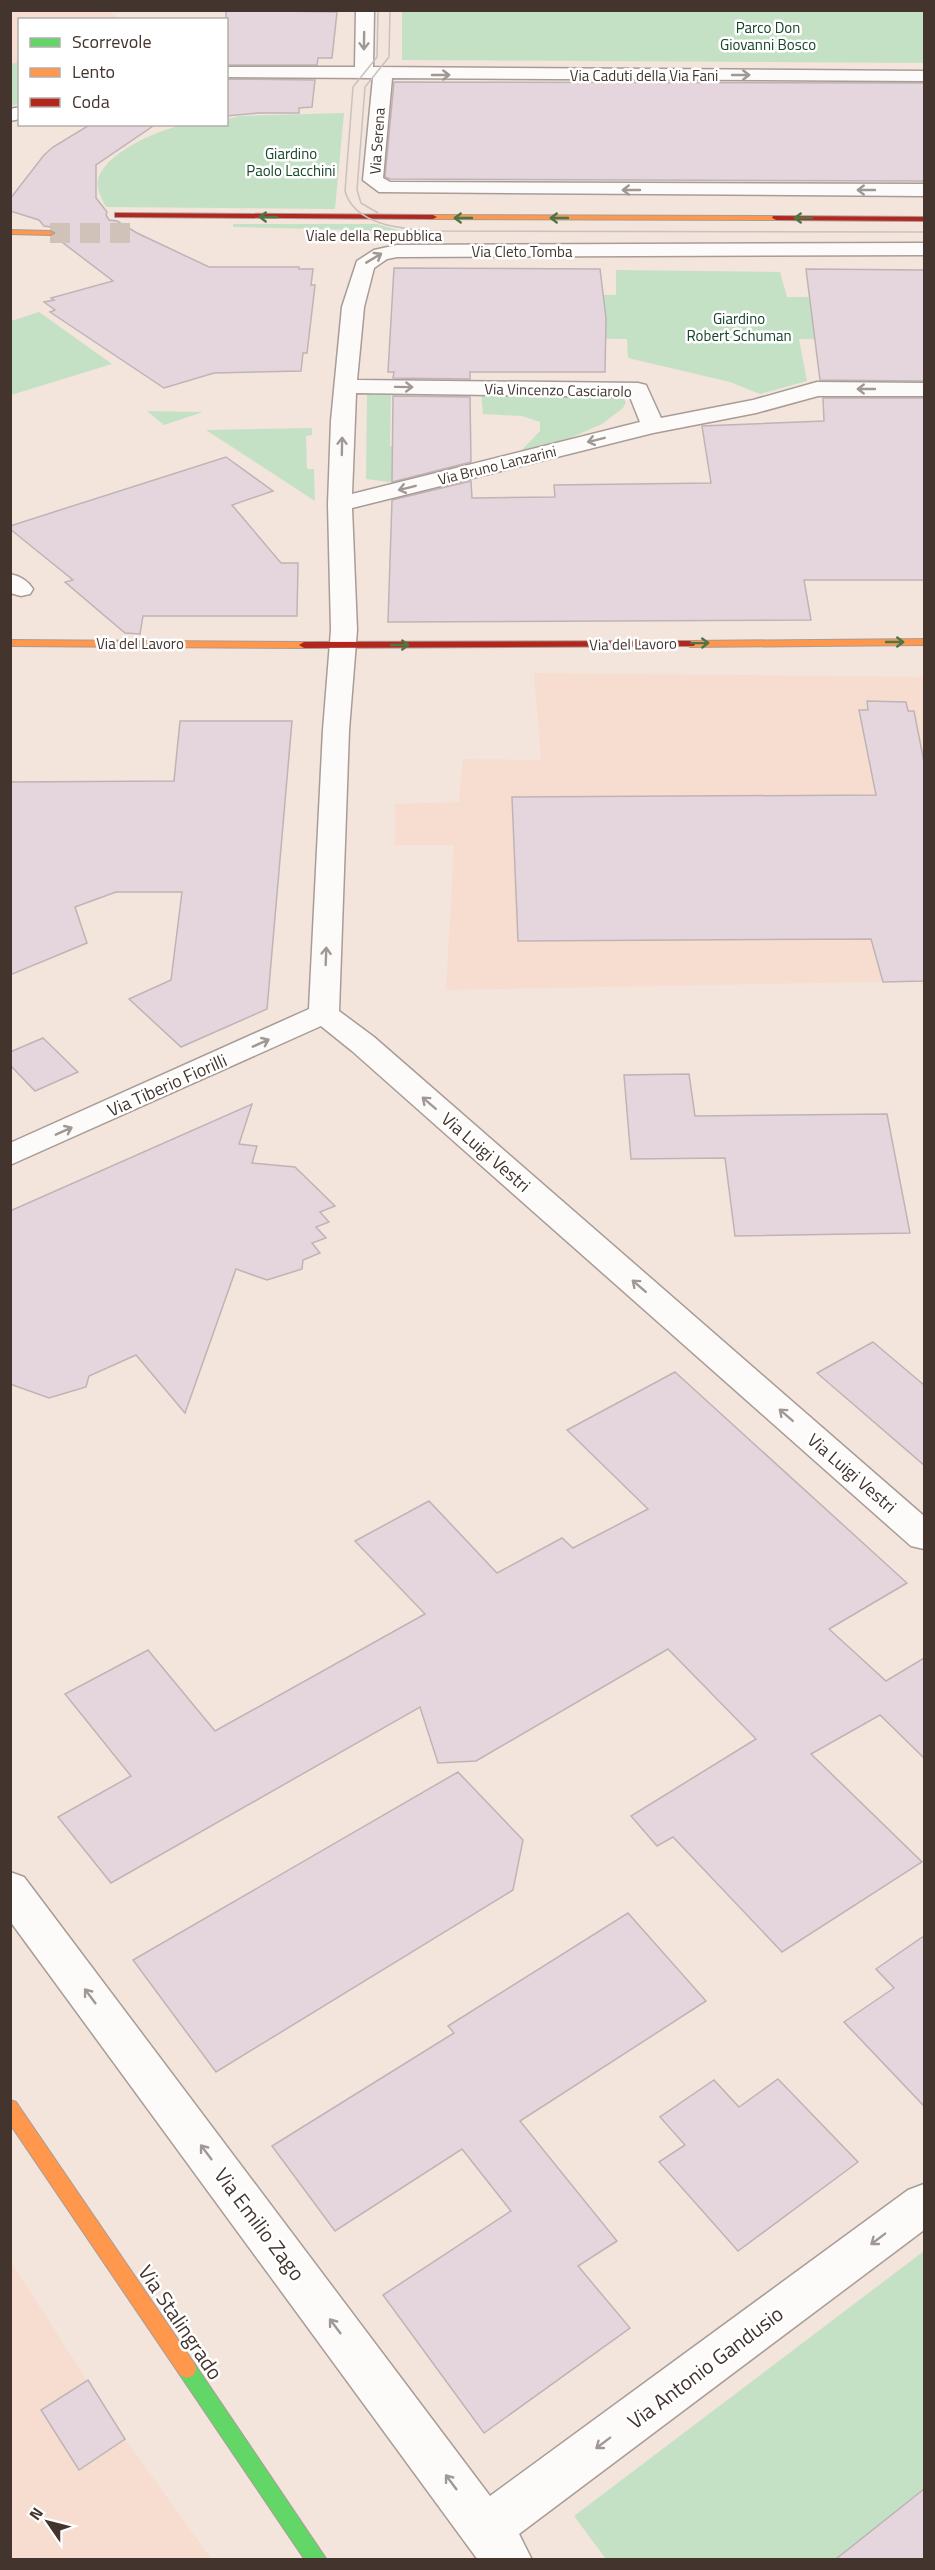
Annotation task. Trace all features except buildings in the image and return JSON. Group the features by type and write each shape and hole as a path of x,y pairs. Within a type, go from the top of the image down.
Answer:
{"main road":[{"name":"Viale della Repubblica","path":"118,215 227,216 703,236 924,219"},
{"name":"Viale della Repubblica","path":"159,229 227,216"},
{"path":"10,232 50,233"},
{"name":"Viale della Repubblica","path":"544,236 924,239"},
{"name":"Via del Lavoro","path":"10,643 342,645 924,642"},
{"name":"Via Stalingrado","path":"10,2108 317,2559"}],"street":[{"name":"Via Serena","path":"365,10 373,73 373,180 381,186 398,189 690,190"},
{"name":"Via Caduti della Via Fani","path":"228,72 924,76"},
{"path":"703,236 690,190 924,190"},
{"name":"Via Cleto Tomba","path":"340,504 345,386 353,307 364,265 381,254 397,251 703,236 777,249 924,249"},
{"name":"Via Vincenzo Casciarolo","path":"345,386 638,390 653,426"},
{"path":"653,426 756,406 817,389 924,390"},
{"name":"Via Bruno Lanzarini","path":"340,504 653,426"},
{"path":"324,1014 332,808 344,621 340,504"},
{"name":"Via Tiberio Fiorilli","path":"10,1155 324,1014"},
{"name":"Via Luigi Vestri","path":"324,1014 363,1044 924,1536"},
{"name":"Via Emilio Zago","path":"10,1889 497,2544"},
{"name":"Via Antonio Gandusio","path":"497,2544 924,2204"}],"shaded area":[{"path":"10,11 109,11 118,18 18,18 18,62 11,64"},
{"path":"534,673 924,677 924,981 446,990 454,845 395,845 395,804 459,802 463,759 541,760"},
{"path":"10,2261 125,2439 211,2559 11,2559"}],"green space":[{"name":"Parco Don Giovanni Bosco","path":"402,11 924,11 924,63 402,60"},
{"path":"18,62 18,104 11,106 11,64"},
{"name":"Giardino Paolo Lacchini","path":"344,113 335,209 106,207 99,192 99,176 114,157 139,141 178,126 228,126 228,119 240,116"},
{"path":"233,224 377,224 401,231 233,227"},
{"name":"Giardino Robert Schuman","path":"616,270 780,272 787,297 924,297 924,340 799,339 807,381 760,394 730,382 628,358 627,339 454,338 454,294 616,295"},
{"path":"39,312 112,364 11,395 11,321"},
{"path":"367,393 391,393 390,446 458,451 452,469 389,482 366,479"},
{"path":"481,393 608,393 622,397 626,402 623,408 602,424 570,438 520,452 540,431 540,422 522,416 483,414"},
{"path":"147,411 203,412 164,425"},
{"path":"312,428 312,435 306,436 307,469 314,469 315,501 206,430"},
{"path":"924,2251 924,2559 606,2559 574,2516"}],"tunnel":[{"path":"50,233 137,233"}],"tram line":[{"path":"378,10 377,57 353,87 345,191 350,202 358,211 381,223 407,229 432,231 924,232"},
{"path":"378,213 361,203 357,190 365,87 389,57 390,10"}],"traffic: fast":[{"path":"187,2369 317,2560"}],"traffic: slow":[{"path":"433,217 776,218"},
{"path":"10,232 50,233"},
{"path":"690,644 924,642"},
{"path":"10,643 304,645"},
{"path":"10,2108 187,2369"}],"traffic: jam":[{"path":"118,215 433,217"},
{"path":"776,218 924,219"},
{"path":"304,645 690,644"}]}
